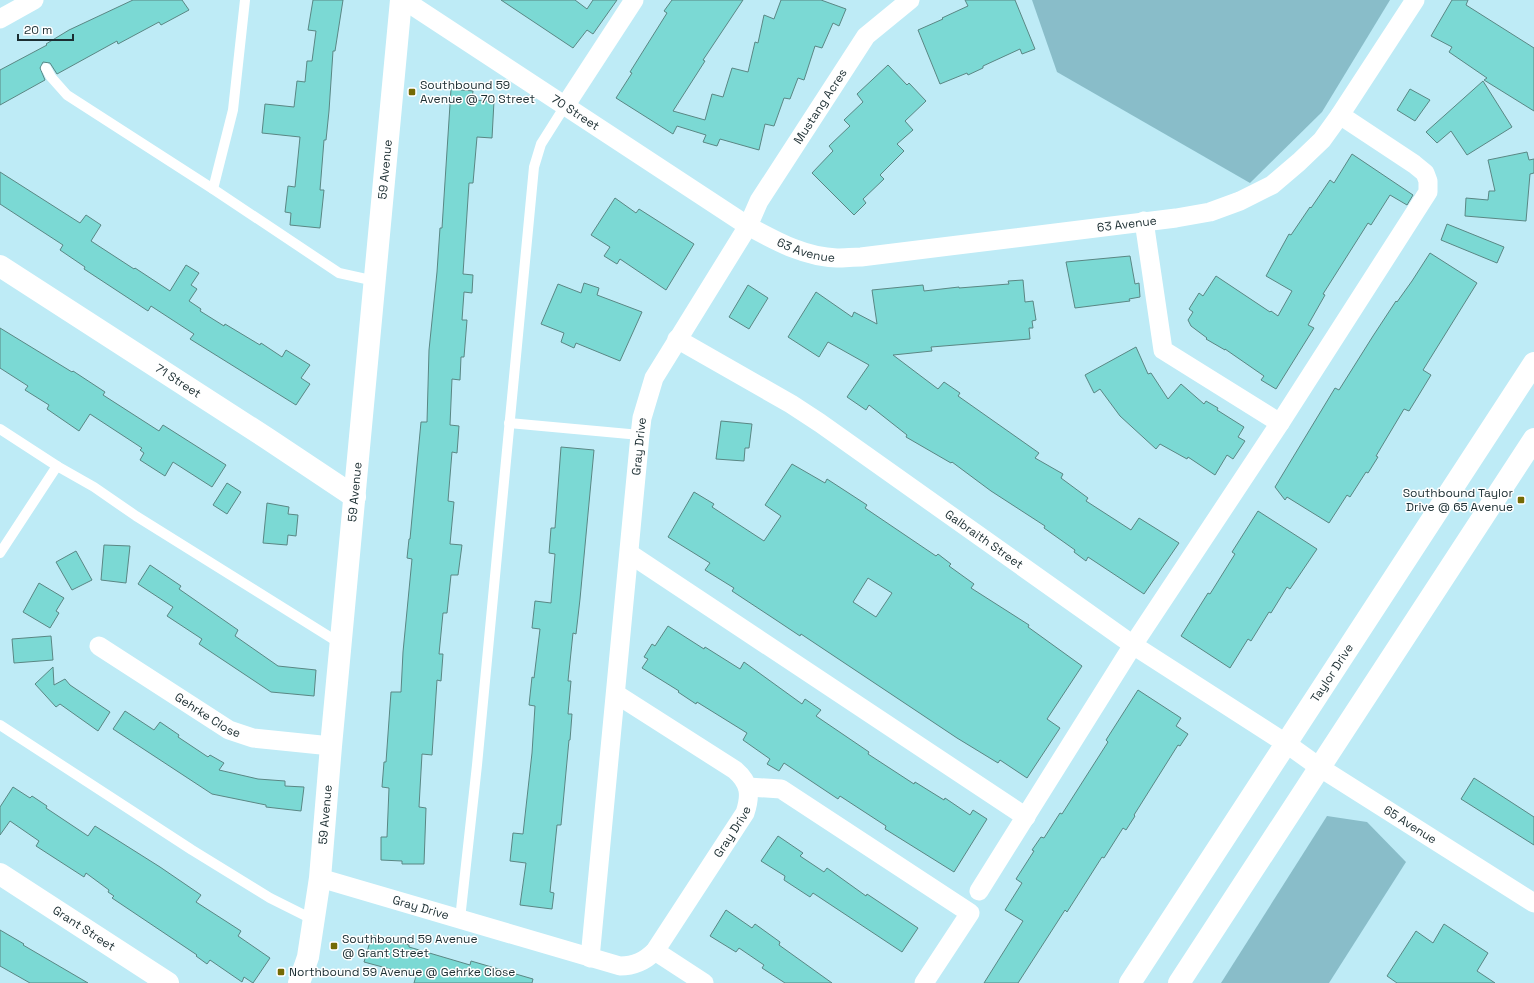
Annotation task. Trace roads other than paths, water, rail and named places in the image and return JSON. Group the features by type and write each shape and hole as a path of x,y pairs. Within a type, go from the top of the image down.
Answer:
{"street":[{"path":"0,19 34,0"},
{"name":"70 Street","path":"402,0 748,226"},
{"name":"59 Avenue","path":"300,983 308,957 320,878 354,497 402,0"},
{"path":"565,106 634,0"},
{"name":"Mustang Acres","path":"748,226 759,201 866,36 910,0"},
{"name":"63 Avenue","path":"748,226 777,242 797,250 836,258 862,257 1176,218 1210,212 1240,201 1272,184 1300,162 1322,140 1415,0"},
{"path":"979,891 1133,645 1280,423 1428,192 1428,181 1425,173 1414,164 1340,115"},
{"path":"1144,221 1163,350 1280,423"},
{"name":"Gray Drive","path":"590,958 642,418 654,378 748,226"},
{"name":"71 Street","path":"0,266 268,439 354,497"},
{"name":"Galbraith Street","path":"677,339 791,404 820,423 1133,645 1287,744"},
{"name":"Taylor Drive","path":"1130,983 1534,364"},
{"path":"1179,983 1534,439"},
{"path":"630,554 1026,817"},
{"name":"Gehrke Close","path":"98,646 229,730 253,738 331,746"},
{"name":"Gray Drive","path":"320,878 590,958 620,966 639,964 656,951 745,813 748,804 748,788 743,777 736,770 616,694"},
{"name":"65 Avenue","path":"1287,744 1319,767 1534,904"},
{"path":"748,788 781,788 970,913 924,983"},
{"name":"Grant Street","path":"0,874 168,983"},
{"path":"656,951 704,983"}],"lane":[{"path":"213,189 233,110 245,0"},
{"path":"46,68 51,77 67,95 213,189 339,273 375,281"},
{"path":"460,919 477,765 534,168 541,144 565,106"},
{"path":"509,423 640,435"},
{"path":"0,429 341,644"},
{"path":"0,553 57,466"},
{"path":"0,725 198,854 270,898 314,920"}],"place":[{"name":"Southbound 59 Avenue @ 70 Street","path":"412,92"},
{"name":"Southbound Taylor Drive @ 65 Avenue","path":"1521,500"},
{"name":"Southbound 59 Avenue @ Grant Street","path":"334,946"},
{"name":"Northbound 59 Avenue @ Gehrke Close","path":"281,972"}]}
